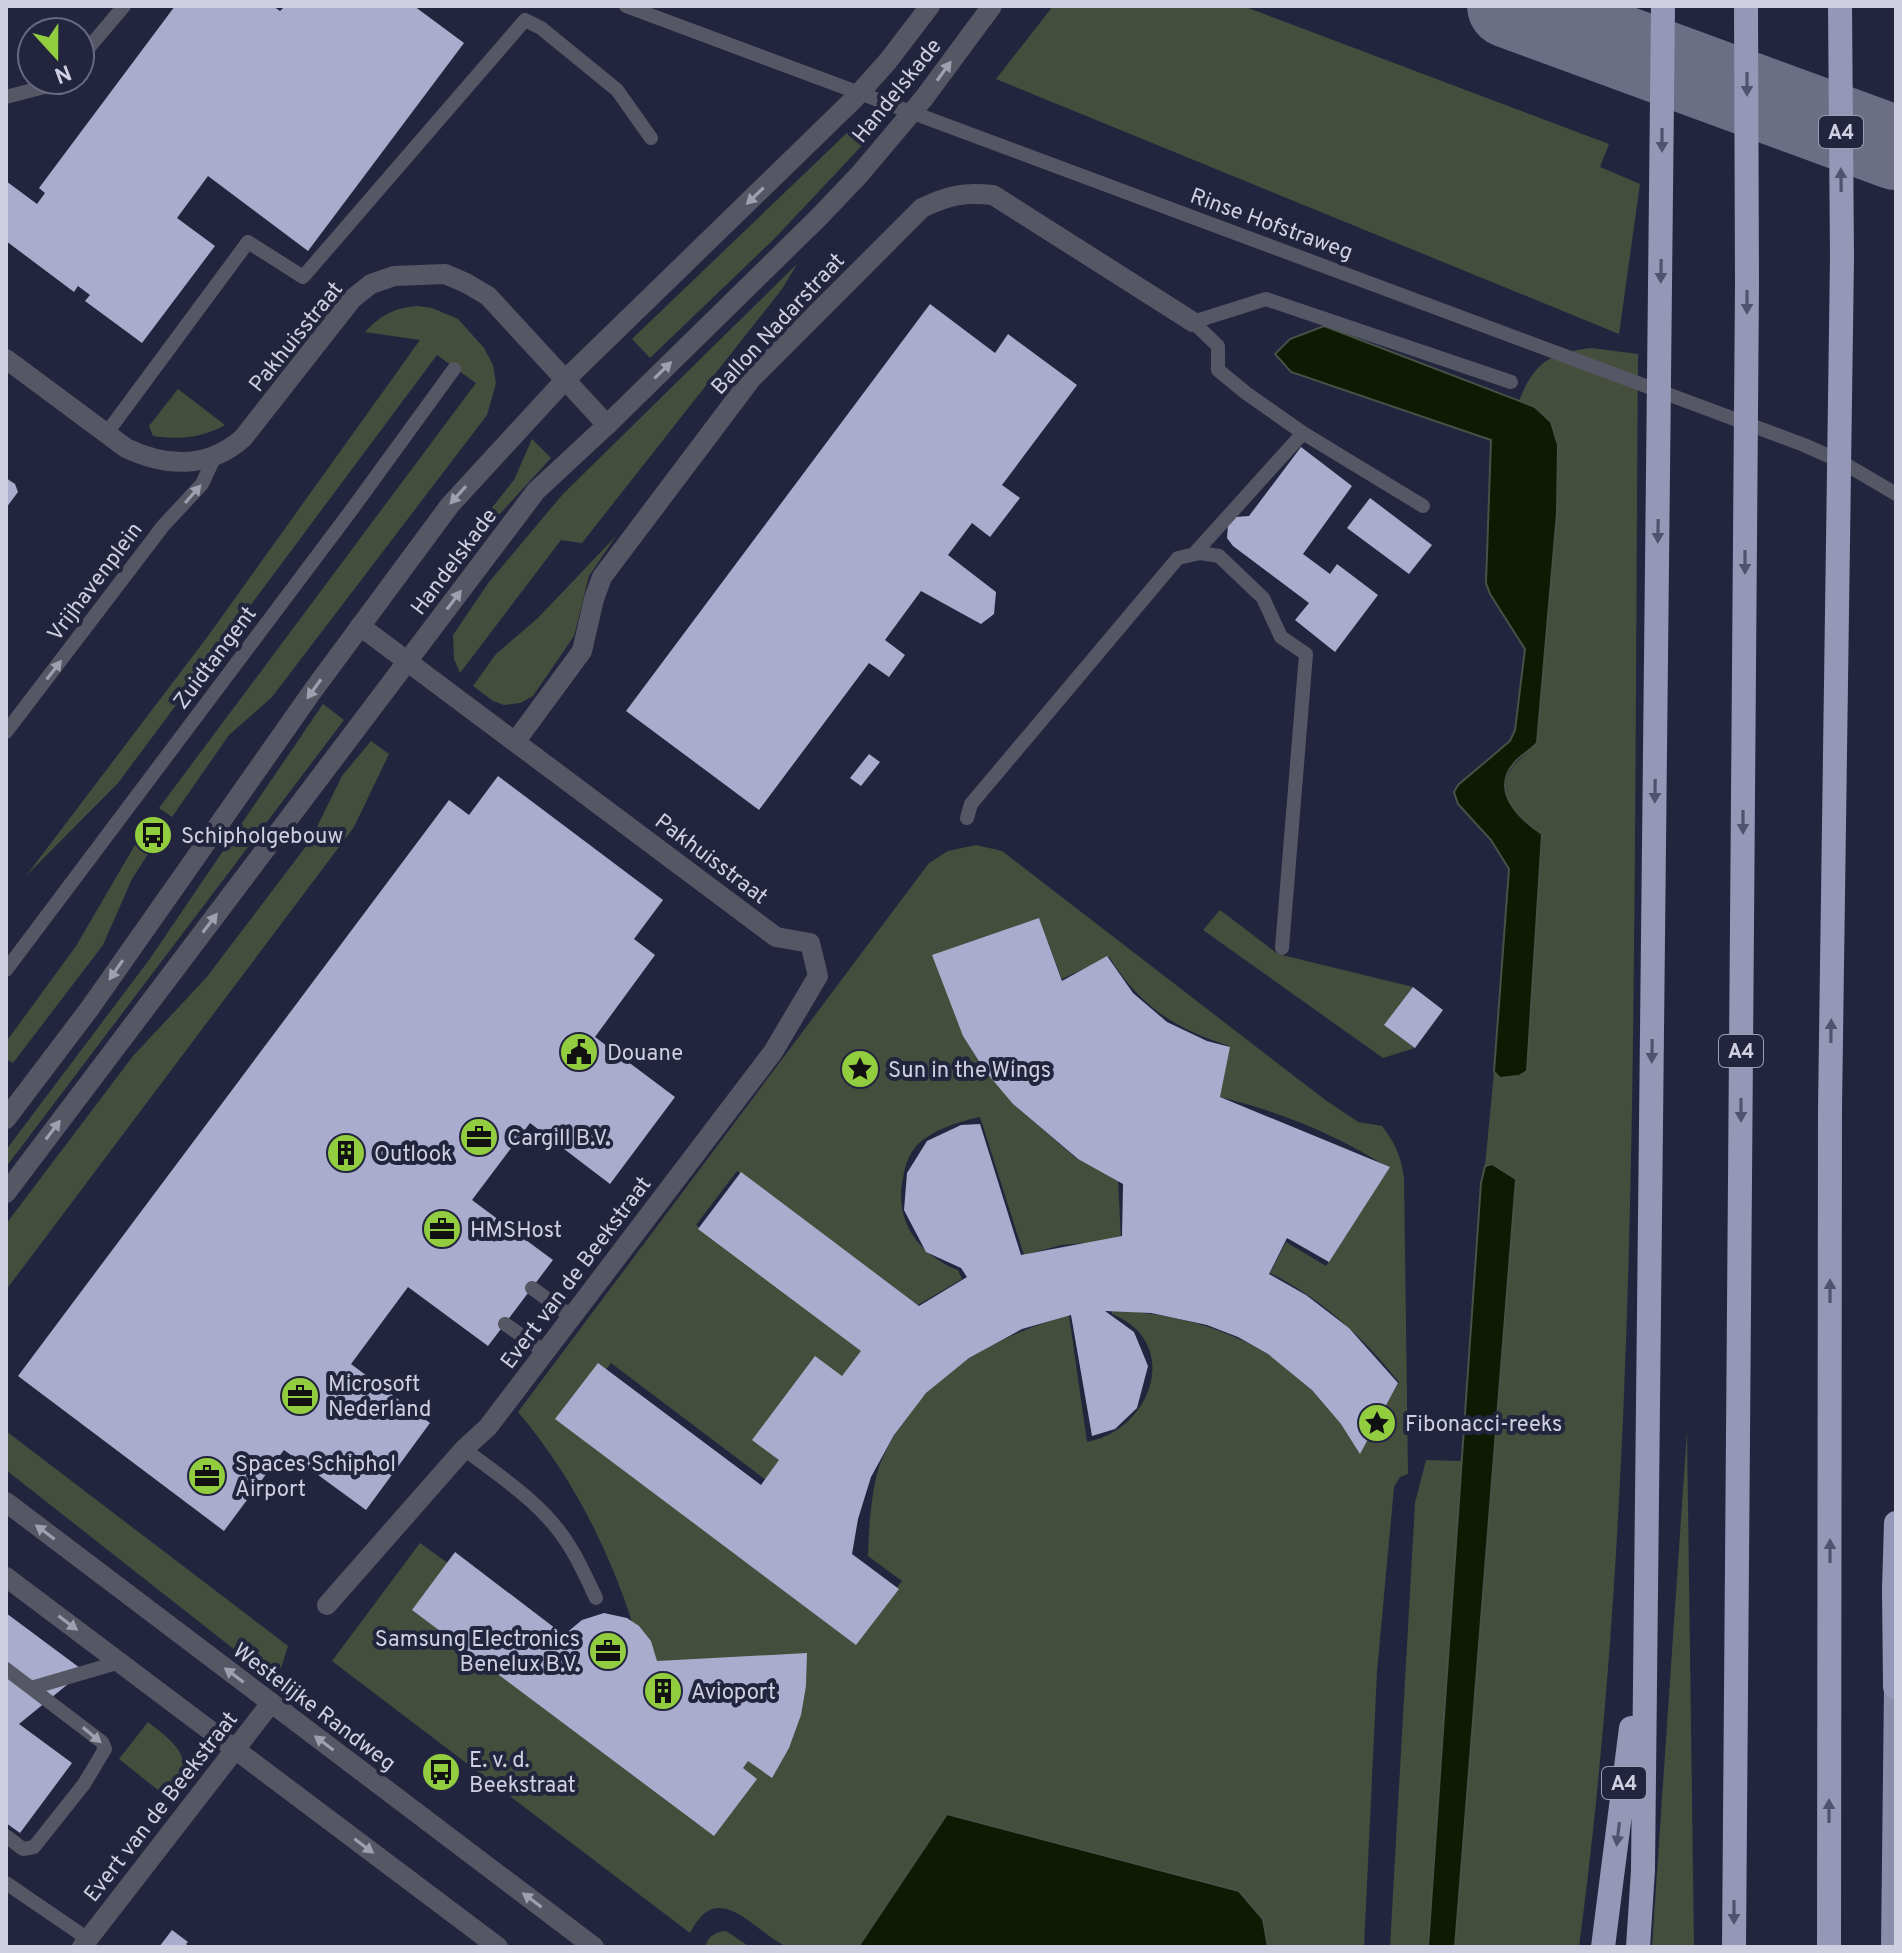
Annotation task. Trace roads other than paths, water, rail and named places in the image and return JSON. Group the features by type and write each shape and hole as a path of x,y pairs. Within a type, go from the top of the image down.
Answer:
{"highway":[{"name":"A4","path":"1638,1947 1643,1870 1663,6"},
{"name":"A4","path":"1734,1947 1747,300 1746,6"},
{"name":"A4","path":"1829,1947 1830,1108 1842,258 1840,6"},
{"path":"1892,1947 1896,1523"},
{"name":"A4","path":"1603,1947 1645,1618"}],"street":[{"name":"Handelskade","path":"6,1119 90,1008 360,626 450,505 565,380 854,99 930,6"},
{"name":"Handelskade","path":"6,1193 536,491 607,425 859,175 924,98 992,6"},
{"name":"Ballon Nadarstraat","path":"515,742 582,651 602,577 752,378 922,208 946,196 970,193 993,195 1193,322"},
{"name":"Pakhuisstraat","path":"6,359 106,434 147,458 192,463 229,450 247,434 352,299 371,284 394,276 445,274 488,296 607,425"},
{"name":"Pakhuisstraat","path":"360,626 776,937 810,943"},
{"name":"Evert van de Beekstraat","path":"327,1605 464,1449 488,1427 773,1052 818,976 810,943"},
{"name":"Westelijke Randweg","path":"6,1502 594,1947"},
{"path":"6,1577 498,1947"},
{"name":"Evert van de Beekstraat","path":"85,1943 271,1703"}],"lane":[{"path":"96,39 124,6"},
{"name":"Rinse Hofstraweg","path":"626,6 1804,445 1840,461 1896,494"},
{"path":"106,434 248,242 303,277 525,20 541,28 617,90 651,138"},
{"path":"1423,506 1303,433 1218,370 1218,346 1193,322 1266,299 1511,382"},
{"name":"Zuidtangent","path":"6,970 454,369"},
{"path":"1194,554 1303,433"},
{"name":"Vrijhavenplein","path":"6,732 163,526 202,484 215,456"},
{"path":"967,818 971,804 1178,558 1194,554 1219,556 1263,598 1281,637 1306,654 1282,948"},
{"path":"532,1288 572,1317"},
{"path":"505,1324 545,1352"},
{"path":"464,1449 525,1495 549,1519 570,1546 596,1598"},
{"path":"31,1688 120,1662"},
{"path":"6,1669 102,1742 105,1749 103,1757 84,1784 34,1847 23,1849 6,1836"},
{"name":"Evert van de Beekstraat","path":"6,1883 85,1943"}],"place":[{"name":"Schipholgebouw","path":"153,835"},
{"name":"Douane","path":"579,1052"},
{"name":"Sun in the Wings","path":"860,1069"},
{"name":"Cargill B.V.","path":"479,1137"},
{"name":"Outlook","path":"346,1153"},
{"name":"HMSHost","path":"442,1229"},
{"name":"Microsoft Nederland","path":"300,1396"},
{"name":"Fibonacci-reeks","path":"1377,1423"},
{"name":"Spaces Schiphol Airport","path":"207,1476"},
{"name":"Samsung Electronics Benelux B.V.","path":"608,1651"},
{"name":"Avioport","path":"663,1691"},
{"name":"E. v. d. Beekstraat","path":"441,1772"}]}
